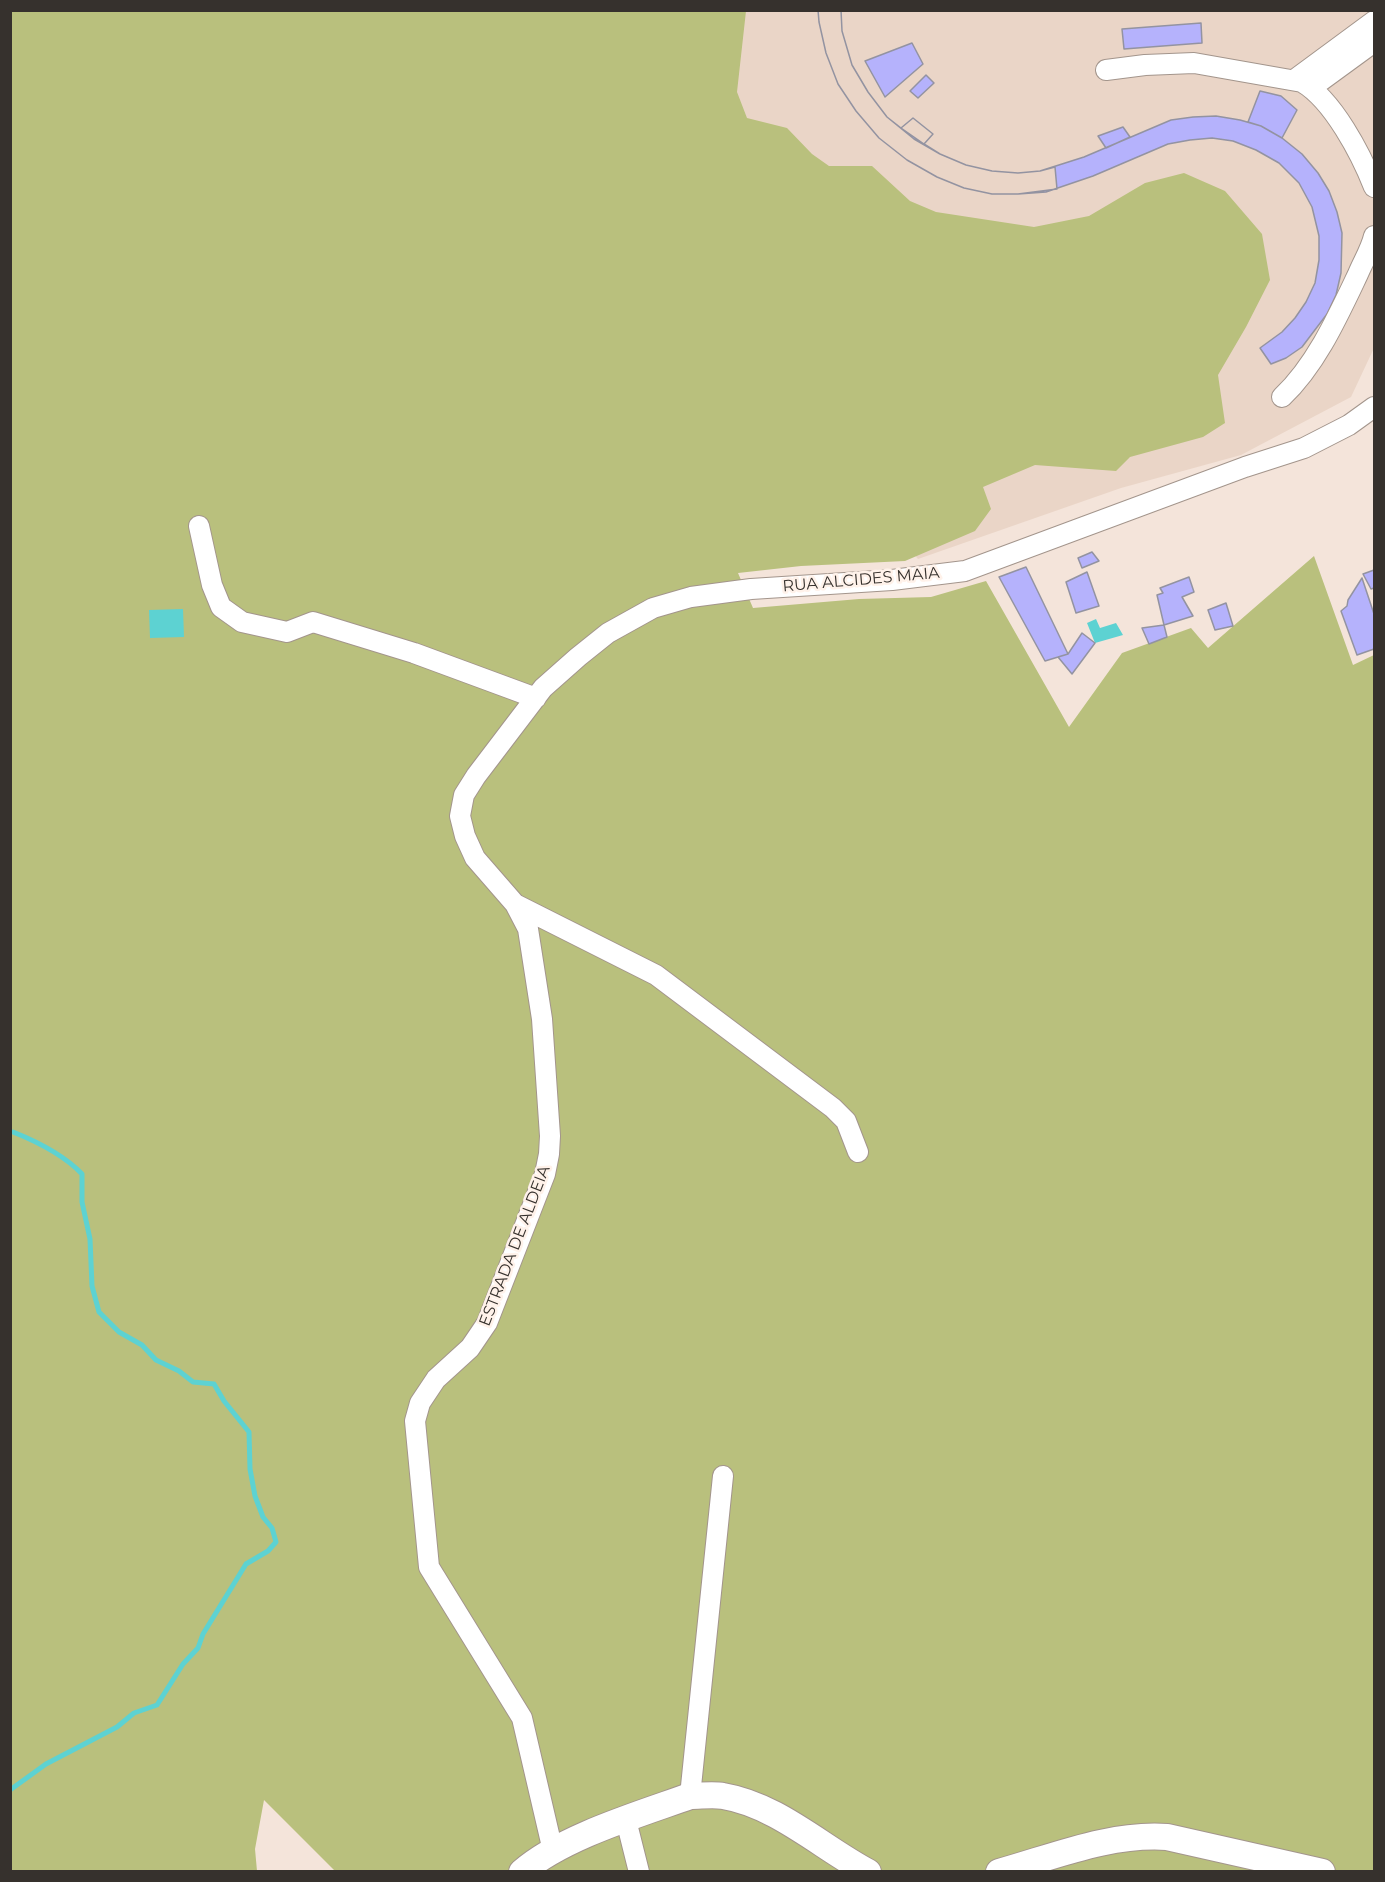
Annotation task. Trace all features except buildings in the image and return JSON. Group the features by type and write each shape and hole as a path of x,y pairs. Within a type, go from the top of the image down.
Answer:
{"main road":[{"path":"522,1872 553,1851 582,1837 690,1796 723,1796 755,1805 868,1872"},
{"path":"999,1872 1091,1846 1145,1836 1167,1837 1322,1872"}],"street":[{"path":"1302,84 1374,21"},
{"path":"1302,84 1374,42"},
{"path":"1106,70 1145,65 1194,63 1302,84 1350,138 1366,166 1374,187"},
{"path":"1282,397 1298,381 1312,360 1347,297 1374,236"},
{"name":"RUA ALCIDES MAIA","path":"475,858 465,836 460,816 464,795 476,776 543,688 608,633 653,608 692,597 751,589 892,580 965,571 1234,471 1304,448 1349,425 1374,407"},
{"path":"199,526 213,585 221,607 242,622 287,632 314,622 414,653 536,698"},
{"name":"ESTRADA DE ALDEIA","path":"475,858 515,904 528,929 536,969 543,1031 550,1136 549,1154 545,1174 487,1323 470,1348 436,1379 420,1403 415,1421 429,1567 522,1719 553,1851"},
{"path":"515,904 656,975 834,1108 846,1121 858,1152"},
{"path":"690,1796 723,1476"},
{"path":"626,1820 639,1872"}],"shaded area":[{"path":"704,11 1374,11 1374,348 1351,397 1241,455 1121,488 918,559 858,489"}],"green space":[{"path":"11,11 746,11 737,92 747,118 787,128 812,154 829,166 872,166 910,201 936,212 1034,227 1089,216 1145,183 1184,173 1225,191 1262,234 1270,280 1218,375 1225,423 1203,437 1130,457 1116,471 1035,465 983,487 991,509 975,531 905,561 801,566 738,573 753,608 859,599 931,597 986,581 1069,727 1122,653 1191,628 1208,648 1314,556 1353,665 1374,655 1374,1871 335,1871 264,1800 255,1849 257,1871 11,1872"}],"water":[{"path":"183,609 184,637 150,638 149,610"},
{"path":"1096,619 1100,628 1116,623 1123,635 1095,643 1087,623"}],"waterway":[{"path":"10,1790 46,1764 117,1727 134,1713 157,1705 183,1664 198,1648 203,1634 246,1564 268,1551 276,1542 272,1528 263,1517 255,1496 250,1469 249,1432 224,1401 214,1384 193,1382 179,1371 156,1360 142,1345 119,1332 99,1312 92,1286 90,1239 82,1202 82,1174 50,1150 13,1132"}]}
